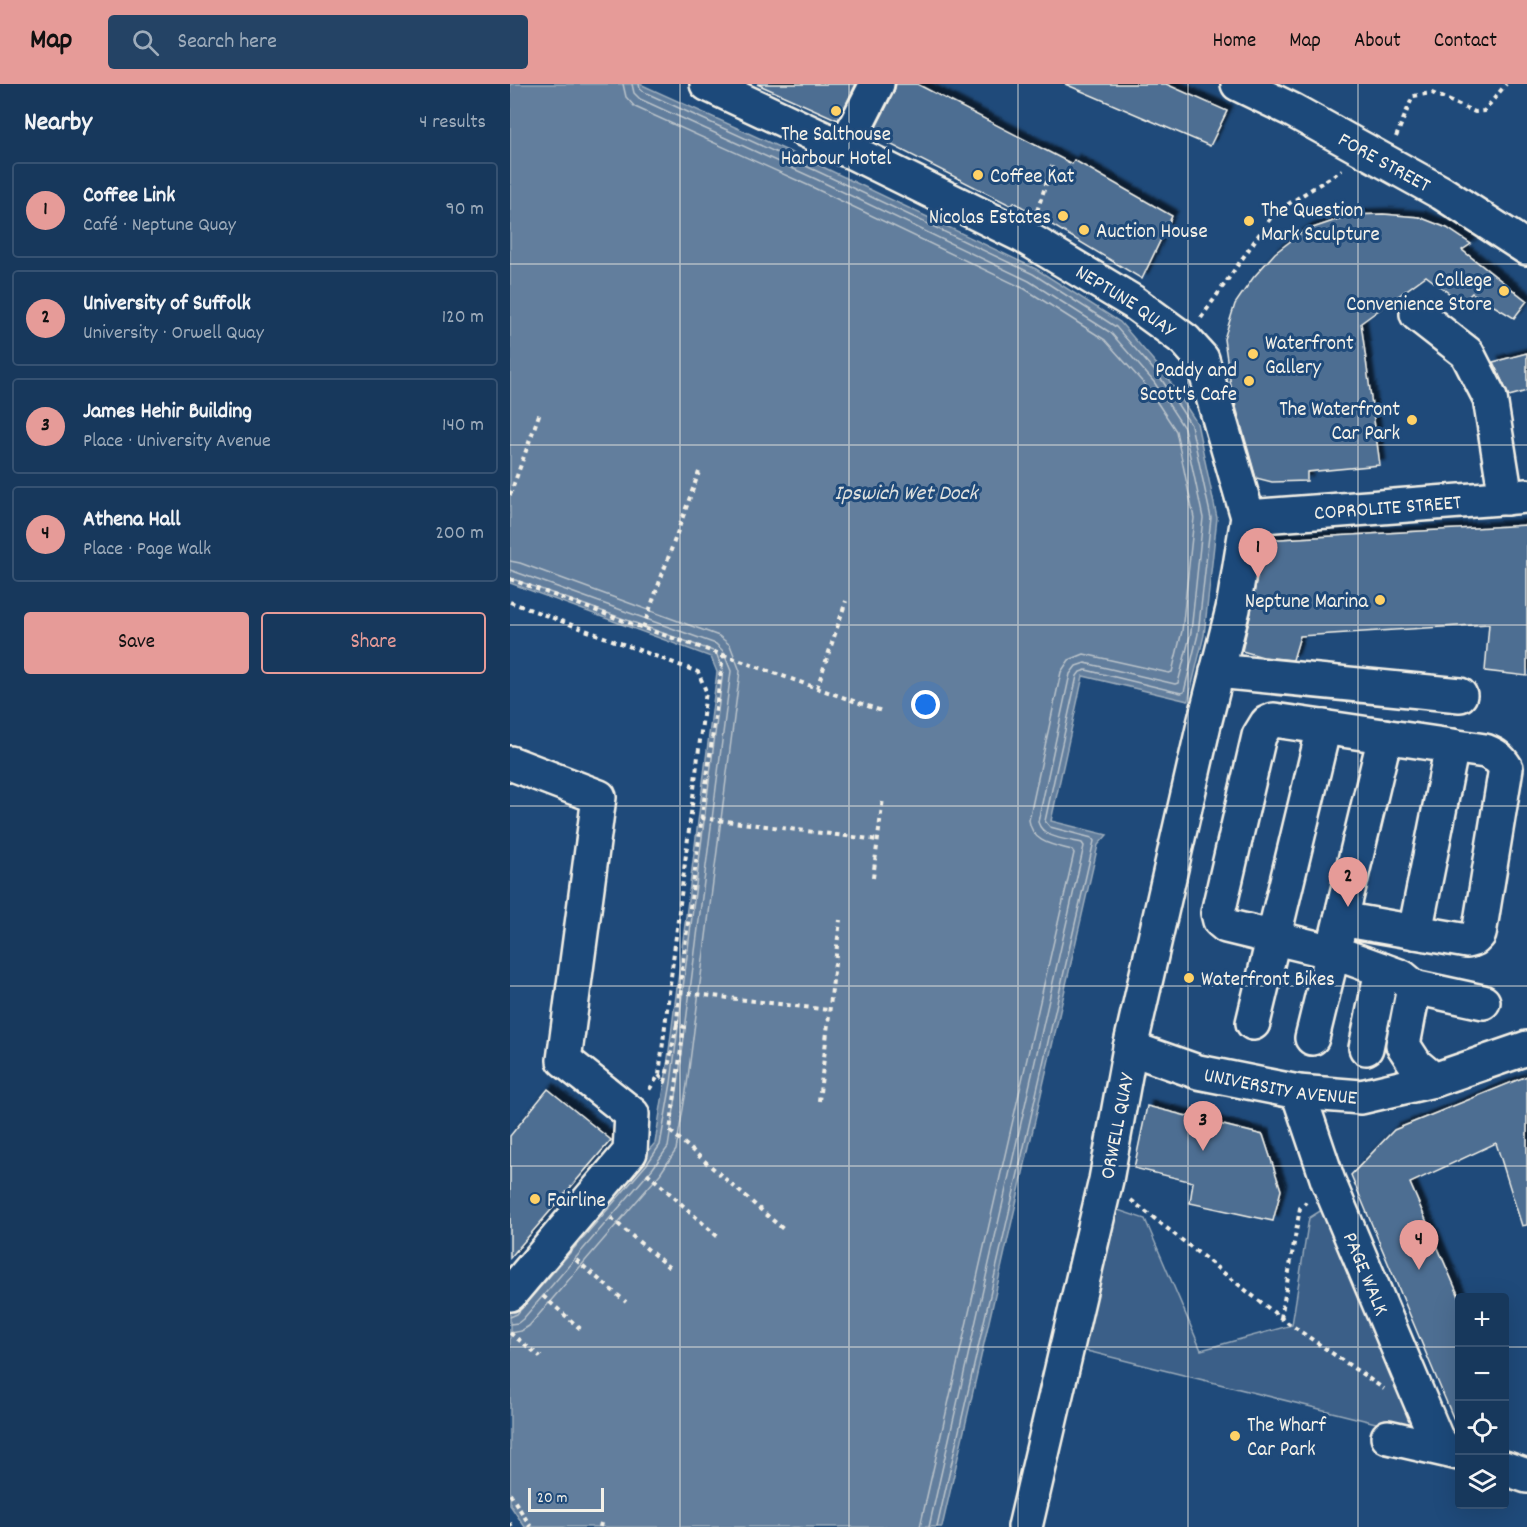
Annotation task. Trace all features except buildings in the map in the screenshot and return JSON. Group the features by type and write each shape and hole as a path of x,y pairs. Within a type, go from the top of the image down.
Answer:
{"street":[{"path":"844,148 877,84"},
{"name":"FORE STREET","path":"1238,84 1292,110 1442,193 1527,248"},
{"name":"NEPTUNE QUAY","path":"719,86 1023,236 1133,302 1185,340 1202,359 1248,517 1233,609 1204,724"},
{"path":"1418,314 1467,353 1490,398 1516,497"},
{"name":"COPROLITE STREET","path":"1248,517 1516,497"},
{"path":"1217,671 1460,695"},
{"path":"1341,919 1467,941 1479,934 1506,768 1501,759 1495,755 1485,751 1324,727 1274,720 1267,723 1259,736 1218,913 1220,921 1226,926 1333,952 1402,977 1414,987 1484,1002"},
{"name":"ORWELL QUAY","path":"1025,1527 1106,1180 1130,1048 1204,724"},
{"path":"1253,1023 1324,727"},
{"path":"1312,1038 1385,736"},
{"path":"1415,932 1452,746"},
{"path":"510,762 599,797 564,1060 632,1114 630,1152 523,1292"},
{"path":"1366,1048 1382,970"},
{"path":"1414,987 1403,1045 1425,1073"},
{"name":"UNIVERSITY AVENUE","path":"1130,1048 1198,1072 1298,1092 1361,1097 1425,1073 1527,1048"},
{"name":"PAGE WALK","path":"1298,1092 1328,1181 1432,1430 1452,1451"},
{"path":"1388,1437 1452,1451"},
{"path":"1509,1470 1527,1476"}],"path":[{"path":"1400,129 1407,106 1413,96 1432,93 1475,112 1484,111 1506,84"},
{"path":"1185,340 1274,213 1349,166 1359,147"},
{"path":"1023,236 1036,214 1052,166"},
{"path":"510,495 540,412"},
{"path":"643,628 699,472"},
{"path":"510,579 882,711"},
{"path":"817,688 846,601"},
{"path":"510,602 698,672 706,691 659,1075 632,1114"},
{"path":"659,1075 665,1082 677,1024 679,992 723,655"},
{"path":"873,878 883,798"},
{"path":"701,818 878,840"},
{"path":"819,1101 840,920"},
{"path":"679,992 829,1010"},
{"path":"677,1024 684,1027 670,1131 783,1229"},
{"path":"642,1169 718,1236"},
{"path":"1106,1180 1281,1318 1390,1394"},
{"path":"1281,1318 1300,1208 1328,1181"},
{"path":"603,1212 672,1270"},
{"path":"568,1252 626,1302"},
{"path":"523,1292 583,1331"},
{"path":"510,1333 541,1357"},
{"path":"510,1494 531,1527"},
{"path":"510,1523 512,1527"}],"shaded area":[{"path":"1336,1201 1436,1438 1091,1352 1067,1348 1100,1204 1145,1219 1201,1350 1292,1325 1309,1218"}],"water":[{"name":"Ipswich Wet Dock","path":"510,84 640,84 823,167 1036,269 1120,322 1165,374 1197,423 1217,518 1204,635 1188,701 1083,676 1051,821 1107,835 1098,845 942,1527 525,1527 510,1505 510,1313 655,1143 665,1082 717,672 711,657 510,583"}],"place":[{"name":"The Salthouse Harbour Hotel","path":"836,111"},
{"name":"Coffee Kat","path":"978,175"},
{"name":"Nicolas Estates","path":"1063,216"},
{"name":"The Question Mark Sculpture","path":"1249,221"},
{"name":"Auction House","path":"1084,230"},
{"name":"College Convenience Store","path":"1504,291"},
{"name":"Waterfront Gallery","path":"1253,354"},
{"name":"Paddy and Scott's Cafe","path":"1249,381"},
{"name":"The Waterfront Car Park","path":"1412,420"},
{"name":"Coffee Link","path":"1258,578"},
{"name":"Neptune Marina","path":"1380,600"},
{"name":"University of Suffolk","path":"1348,907"},
{"name":"Waterfront Bikes","path":"1189,978"},
{"name":"James Hehir Building","path":"1203,1151"},
{"name":"Fairline","path":"535,1199"},
{"name":"Athena Hall","path":"1419,1270"},
{"name":"The Wharf Car Park","path":"1235,1436"}]}
